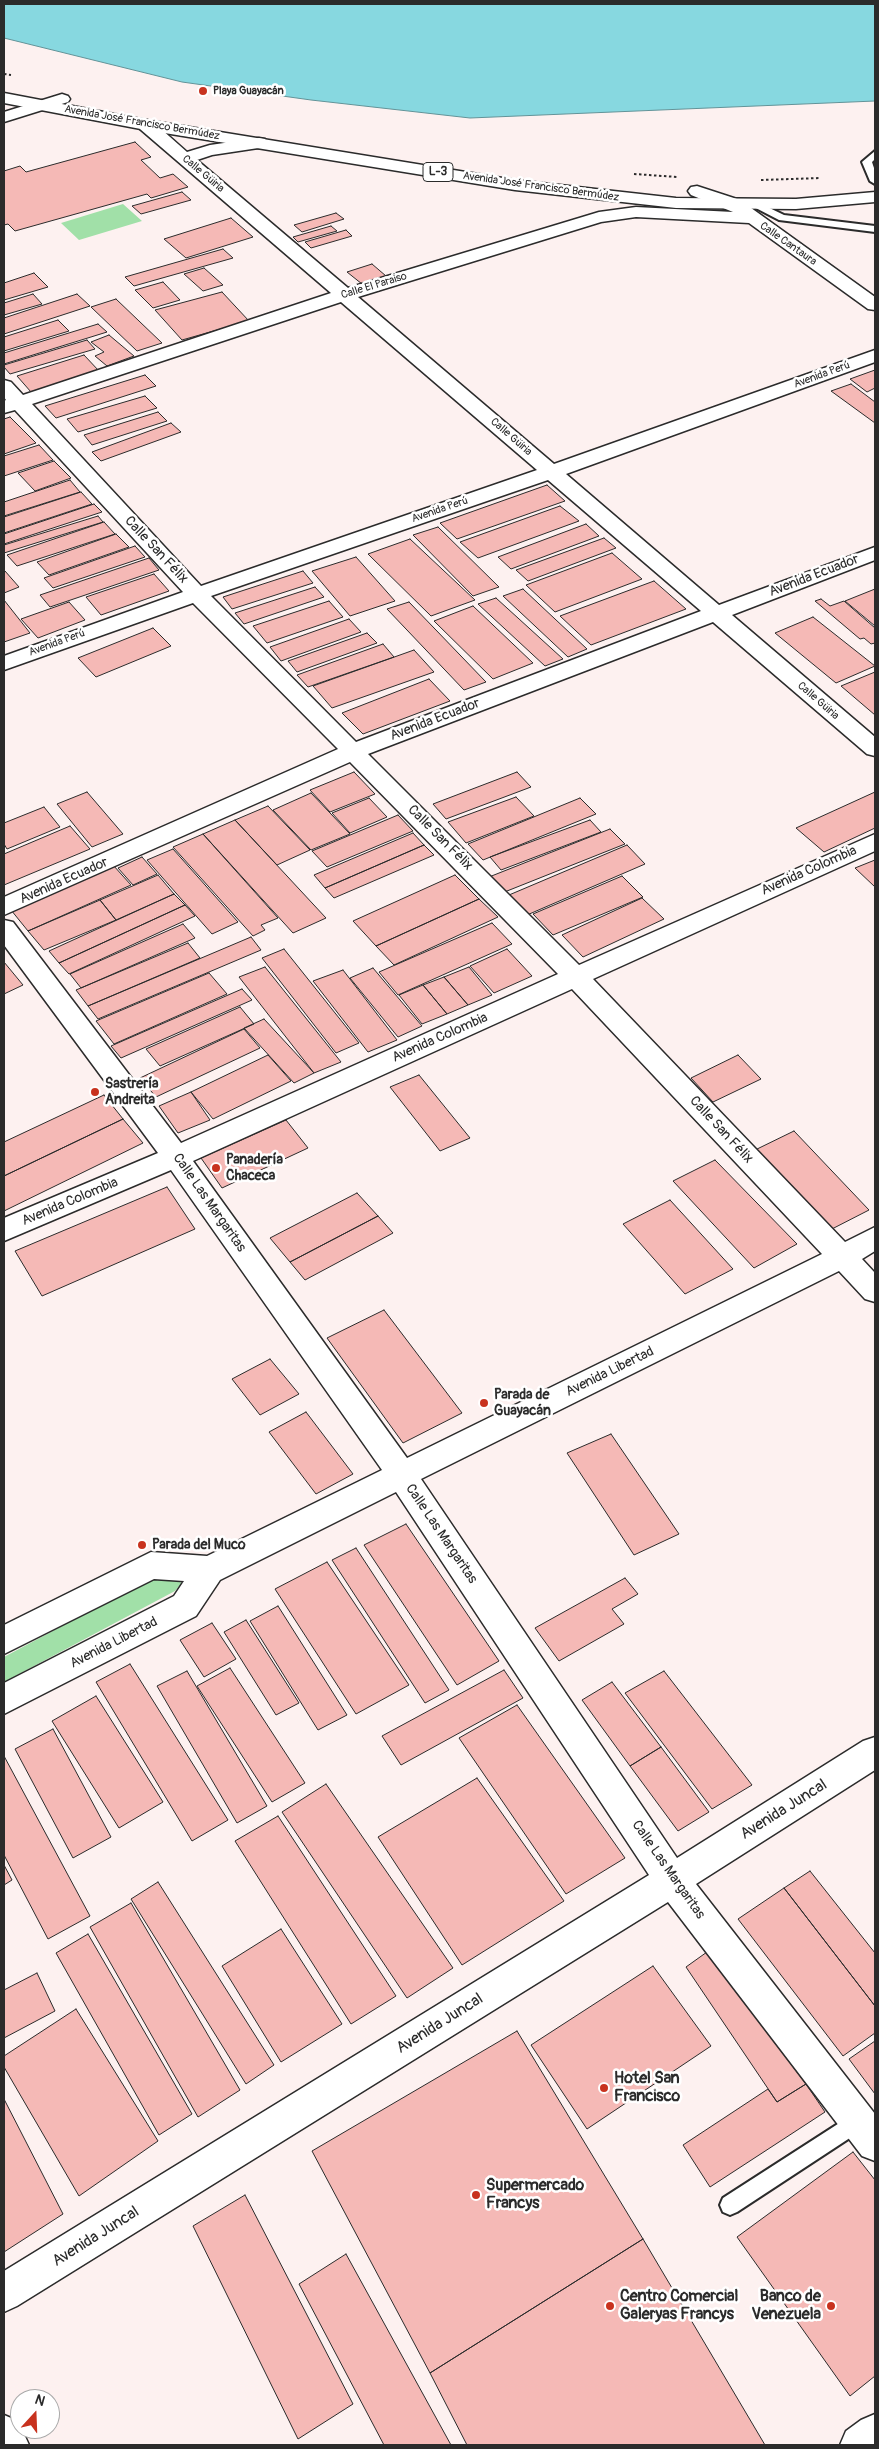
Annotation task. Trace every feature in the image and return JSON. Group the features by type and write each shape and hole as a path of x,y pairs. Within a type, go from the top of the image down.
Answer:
{"street":[{"name":"Avenida José Francisco Bermúdez","path":"8,82 62,99 502,173 612,185 697,191 779,189 874,179"},
{"name":"Avenida José Francisco Bermúdez","path":"4,98 146,125 515,185 660,202 734,204"},
{"path":"4,117 62,99"},
{"name":"Calle Güiria","path":"146,125 875,750"},
{"path":"184,158 210,150 259,143"},
{"name":"Calle Cantaura","path":"697,191 754,211 875,305"},
{"path":"754,211 796,204 875,197"},
{"name":"Calle El Paraiso","path":"9,398 599,217 636,212 754,211"},
{"name":"Avenida Perú","path":"4,663 197,594 551,472 875,356"},
{"name":"Calle San Félix","path":"9,398 197,594 576,977 875,1291"},
{"name":"Avenida Ecuador","path":"4,907 354,751 875,552"},
{"name":"Avenida Colombia","path":"4,1230 176,1157 875,842"},
{"name":"Calle Las Margaritas","path":"4,928 176,1157 402,1475 672,1880 866,2132"},
{"name":"Avenida Libertad","path":"4,1699 185,1606 209,1570 841,1257 875,1238"},
{"path":"4,1640 151,1565 209,1570"},
{"name":"Avenida Juncal","path":"4,2293 672,1880 875,1752"},
{"path":"4,2434 9,2445"},
{"path":"860,2445 875,2434"}],"lane":[{"path":"874,179 867,162 875,154"},
{"path":"754,211 782,218 875,229"},
{"path":"730,2205 840,2134 866,2132"}],"path":[{"path":"4,74 8,82"},
{"path":"626,174 684,178"},
{"path":"760,180 874,179"}],"green space":[{"path":"123,204 142,221 79,240 61,223"},
{"path":"156,1576 180,1576 181,1584 175,1591 4,1682 4,1657"}],"water":[{"path":"4,4 875,4 875,101 470,118 311,100 182,82 4,38"}],"building":[{"path":"135,142 151,157 141,160 160,178 173,174 188,187 151,198 147,194 15,231 8,224 4,225 4,171 20,166 26,172"},
{"path":"182,192 191,200 141,214 132,206"},
{"path":"336,213 344,219 302,232 294,225"},
{"path":"231,218 253,237 186,258 164,239"},
{"path":"331,226 337,231 298,242 293,237"},
{"path":"346,230 352,236 311,248 305,242"},
{"path":"223,249 233,258 134,286 125,277"},
{"path":"372,264 386,276 362,284 347,272"},
{"path":"204,268 223,285 203,291 184,274"},
{"path":"34,273 48,287 4,300 4,283"},
{"path":"163,282 180,300 153,308 135,290"},
{"path":"222,292 249,321 182,340 155,310"},
{"path":"33,294 42,304 4,315 4,303"},
{"path":"77,294 90,306 4,334 4,318"},
{"path":"116,299 162,343 137,351 91,307"},
{"path":"58,320 69,331 4,351 4,337"},
{"path":"98,324 107,332 4,364 4,353"},
{"path":"109,335 134,356 107,366 95,356 104,352 91,342"},
{"path":"87,340 95,349 10,374 4,367 4,365"},
{"path":"84,355 99,371 31,392 17,376"},
{"path":"875,370 875,388 867,392 850,379"},
{"path":"145,375 156,386 56,418 45,406"},
{"path":"851,384 875,402 875,423 831,391"},
{"path":"145,396 157,408 78,432 67,419"},
{"path":"158,412 167,421 92,445 84,435"},
{"path":"10,417 36,443 4,454 4,419"},
{"path":"171,423 181,432 101,461 92,452"},
{"path":"39,445 53,460 4,476 4,456"},
{"path":"54,461 71,478 35,491 18,473"},
{"path":"70,480 80,492 4,516 4,502"},
{"path":"547,485 565,501 457,539 440,523"},
{"path":"81,492 92,504 4,533 4,517"},
{"path":"94,504 102,512 4,544 4,534"},
{"path":"560,506 579,521 478,558 460,542"},
{"path":"98,516 103,522 4,553 4,545"},
{"path":"104,522 115,534 17,566 7,555"},
{"path":"586,524 599,536 511,569 498,557"},
{"path":"438,527 499,587 473,596 413,535"},
{"path":"116,534 129,547 49,575 37,562"},
{"path":"604,538 616,548 528,581 516,570"},
{"path":"410,539 475,600 431,616 368,554"},
{"path":"135,546 145,557 53,588 44,578"},
{"path":"612,553 642,579 555,612 526,585"},
{"path":"356,557 395,601 350,616 312,571"},
{"path":"149,558 159,570 50,607 40,595"},
{"path":"4,571 19,587 4,593"},
{"path":"303,571 313,583 232,609 223,597"},
{"path":"154,574 169,591 101,615 86,597"},
{"path":"654,581 686,609 591,645 560,616"},
{"path":"315,587 324,597 244,624 235,613"},
{"path":"523,589 587,649 568,657 503,596"},
{"path":"875,589 875,626 845,601"},
{"path":"496,598 563,659 545,666 478,604"},
{"path":"821,599 830,606 844,601 875,628 875,643 871,644 864,638 860,639 815,601"},
{"path":"4,600 30,633 4,642"},
{"path":"329,601 343,617 267,643 253,626"},
{"path":"69,602 85,620 38,638 21,619"},
{"path":"409,602 486,682 464,690 387,609"},
{"path":"473,606 533,663 493,679 434,621"},
{"path":"813,617 875,666 836,683 775,633"},
{"path":"349,619 361,632 281,661 270,647"},
{"path":"153,628 171,646 96,677 78,658"},
{"path":"367,633 377,643 297,672 288,661"},
{"path":"383,644 394,657 308,687 297,675"},
{"path":"414,650 434,672 332,708 313,686"},
{"path":"875,672 875,715 841,686"},
{"path":"429,679 450,701 363,734 342,713"},
{"path":"354,772 375,794 330,812 310,790"},
{"path":"517,772 531,787 446,819 433,804"},
{"path":"87,792 123,834 92,847 57,804"},
{"path":"875,792 875,828 824,852 796,828"},
{"path":"311,793 350,834 311,850 273,810"},
{"path":"516,797 534,816 466,843 448,822"},
{"path":"369,798 387,817 350,833 332,813"},
{"path":"580,798 596,814 483,860 468,844"},
{"path":"268,806 310,850 277,865 235,820"},
{"path":"44,807 60,827 7,849 4,844 4,823"},
{"path":"398,815 413,831 327,867 312,851"},
{"path":"235,820 326,918 293,933 203,834"},
{"path":"590,820 601,832 501,870 490,857"},
{"path":"70,826 90,849 4,885 4,854"},
{"path":"610,829 625,844 502,893 489,877"},
{"path":"413,833 424,845 325,888 314,875"},
{"path":"203,834 278,918 261,925 265,930 253,936 173,847"},
{"path":"424,845 434,855 334,898 325,888"},
{"path":"627,845 645,864 527,915 509,895"},
{"path":"173,849 238,922 212,934 147,860"},
{"path":"142,857 157,874 133,885 118,868"},
{"path":"875,860 875,887 855,868"},
{"path":"113,865 131,885 28,931 11,910"},
{"path":"158,875 174,894 116,920 100,900"},
{"path":"455,875 479,899 376,946 353,921"},
{"path":"622,876 643,897 553,935 533,914"},
{"path":"174,894 185,905 59,963 49,951"},
{"path":"642,898 664,919 583,957 562,935"},
{"path":"479,899 498,917 394,965 376,946"},
{"path":"100,900 116,920 44,950 28,931"},
{"path":"185,905 195,916 69,974 59,963"},
{"path":"492,923 512,944 398,995 379,972"},
{"path":"183,924 195,938 81,988 70,974"},
{"path":"251,937 261,950 98,1019 88,1006"},
{"path":"188,943 200,958 88,1006 76,990"},
{"path":"284,949 359,1043 336,1053 262,958"},
{"path":"507,949 532,976 494,993 470,966"},
{"path":"4,962 23,985 4,994"},
{"path":"265,967 341,1062 314,1073 239,977"},
{"path":"469,967 492,995 468,1005 444,977"},
{"path":"373,968 422,1026 398,1037 350,978"},
{"path":"343,970 397,1040 368,1052 313,981"},
{"path":"209,973 227,994 114,1044 96,1021"},
{"path":"444,977 468,1005 447,1014 423,985"},
{"path":"423,985 447,1014 422,1024 399,995"},
{"path":"242,989 252,1000 121,1058 111,1046"},
{"path":"240,1007 254,1024 160,1066 146,1049"},
{"path":"264,1019 314,1073 294,1083 244,1028"},
{"path":"244,1029 260,1048 156,1097 140,1078"},
{"path":"268,1055 291,1081 213,1119 191,1092"},
{"path":"738,1055 761,1079 713,1102 691,1078"},
{"path":"419,1075 470,1138 440,1151 390,1087"},
{"path":"191,1092 210,1120 178,1133 159,1106"},
{"path":"104,1095 123,1119 4,1176 4,1142"},
{"path":"123,1119 143,1143 4,1211 4,1176"},
{"path":"286,1120 308,1148 222,1188 201,1158"},
{"path":"794,1131 869,1210 828,1231 753,1151"},
{"path":"715,1160 797,1244 754,1268 673,1181"},
{"path":"167,1187 195,1229 42,1296 15,1251"},
{"path":"357,1193 378,1216 290,1262 270,1238"},
{"path":"670,1200 733,1269 685,1294 623,1224"},
{"path":"378,1216 393,1233 305,1280 290,1262"},
{"path":"384,1310 462,1413 403,1443 327,1338"},
{"path":"270,1359 299,1394 260,1415 232,1379"},
{"path":"306,1412 353,1474 316,1494 269,1432"},
{"path":"611,1434 679,1534 634,1555 567,1453"},
{"path":"406,1524 499,1661 457,1685 364,1545"},
{"path":"356,1548 449,1690 425,1703 332,1560"},
{"path":"327,1562 409,1685 356,1714 275,1589"},
{"path":"625,1578 638,1594 612,1609 624,1624 559,1661 535,1628"},
{"path":"278,1606 347,1715 318,1730 250,1621"},
{"path":"246,1620 299,1703 276,1715 224,1632"},
{"path":"212,1623 236,1659 204,1677 180,1640"},
{"path":"130,1664 228,1820 192,1841 96,1682"},
{"path":"230,1668 305,1783 272,1802 197,1686"},
{"path":"504,1670 523,1698 401,1765 382,1736"},
{"path":"187,1671 267,1806 237,1823 157,1686"},
{"path":"664,1671 752,1785 712,1809 625,1693"},
{"path":"612,1682 661,1747 630,1766 582,1700"},
{"path":"96,1696 163,1802 119,1828 52,1721"},
{"path":"517,1705 625,1858 566,1894 459,1738"},
{"path":"53,1729 111,1837 73,1858 15,1749"},
{"path":"661,1747 709,1812 678,1831 630,1766"},
{"path":"4,1756 90,1916 48,1939 4,1855"},
{"path":"477,1778 564,1901 462,1965 378,1837"},
{"path":"326,1784 453,1968 407,1998 282,1812"},
{"path":"278,1816 396,1996 351,2024 235,1841"},
{"path":"4,1865 12,1880 4,1885"},
{"path":"810,1871 875,1953 875,2006 784,1888"},
{"path":"158,1882 274,2065 246,2084 131,1899"},
{"path":"784,1888 875,2006 875,2033 843,2056 738,1919"},
{"path":"131,1903 240,2090 198,2117 90,1927"},
{"path":"281,1929 342,2024 281,2062 222,1966"},
{"path":"88,1934 192,2114 159,2135 56,1953"},
{"path":"707,1952 806,2084 777,2102 686,1967"},
{"name":"Hotel San Francisco","path":"653,1966 711,2046 587,2129 531,2045"},
{"path":"37,1973 55,2011 4,2038 4,1990"},
{"path":"76,2009 158,2141 79,2196 4,2067 4,2056"},
{"name":"Supermercado Francys","path":"517,2031 643,2239 430,2373 312,2151"},
{"path":"875,2041 875,2094 849,2059"},
{"path":"806,2084 825,2112 710,2187 683,2145 768,2089 777,2102"},
{"path":"4,2099 63,2214 4,2252"},
{"name":"Banco de Venezuela","path":"853,2152 875,2180 875,2376 850,2396 737,2237"},
{"path":"245,2195 353,2404 298,2439 193,2226"},
{"name":"Centro Comercial Galeryas Francys","path":"643,2239 765,2445 467,2445 430,2373"},
{"path":"346,2254 451,2445 384,2445 299,2284"}],"place":[{"name":"Playa Guayacán","path":"203,91"},
{"name":"Sastrería Andreita","path":"95,1092"},
{"name":"Panadería Chaceca","path":"216,1168"},
{"name":"Parada de Guayacán","path":"484,1403"},
{"name":"Parada del Muco","path":"142,1545"},
{"name":"Hotel San Francisco","path":"604,2088"},
{"name":"Supermercado Francys","path":"476,2195"},
{"name":"Centro Comercial Galeryas Francys","path":"610,2306"},
{"name":"Banco de Venezuela","path":"831,2306"}]}
